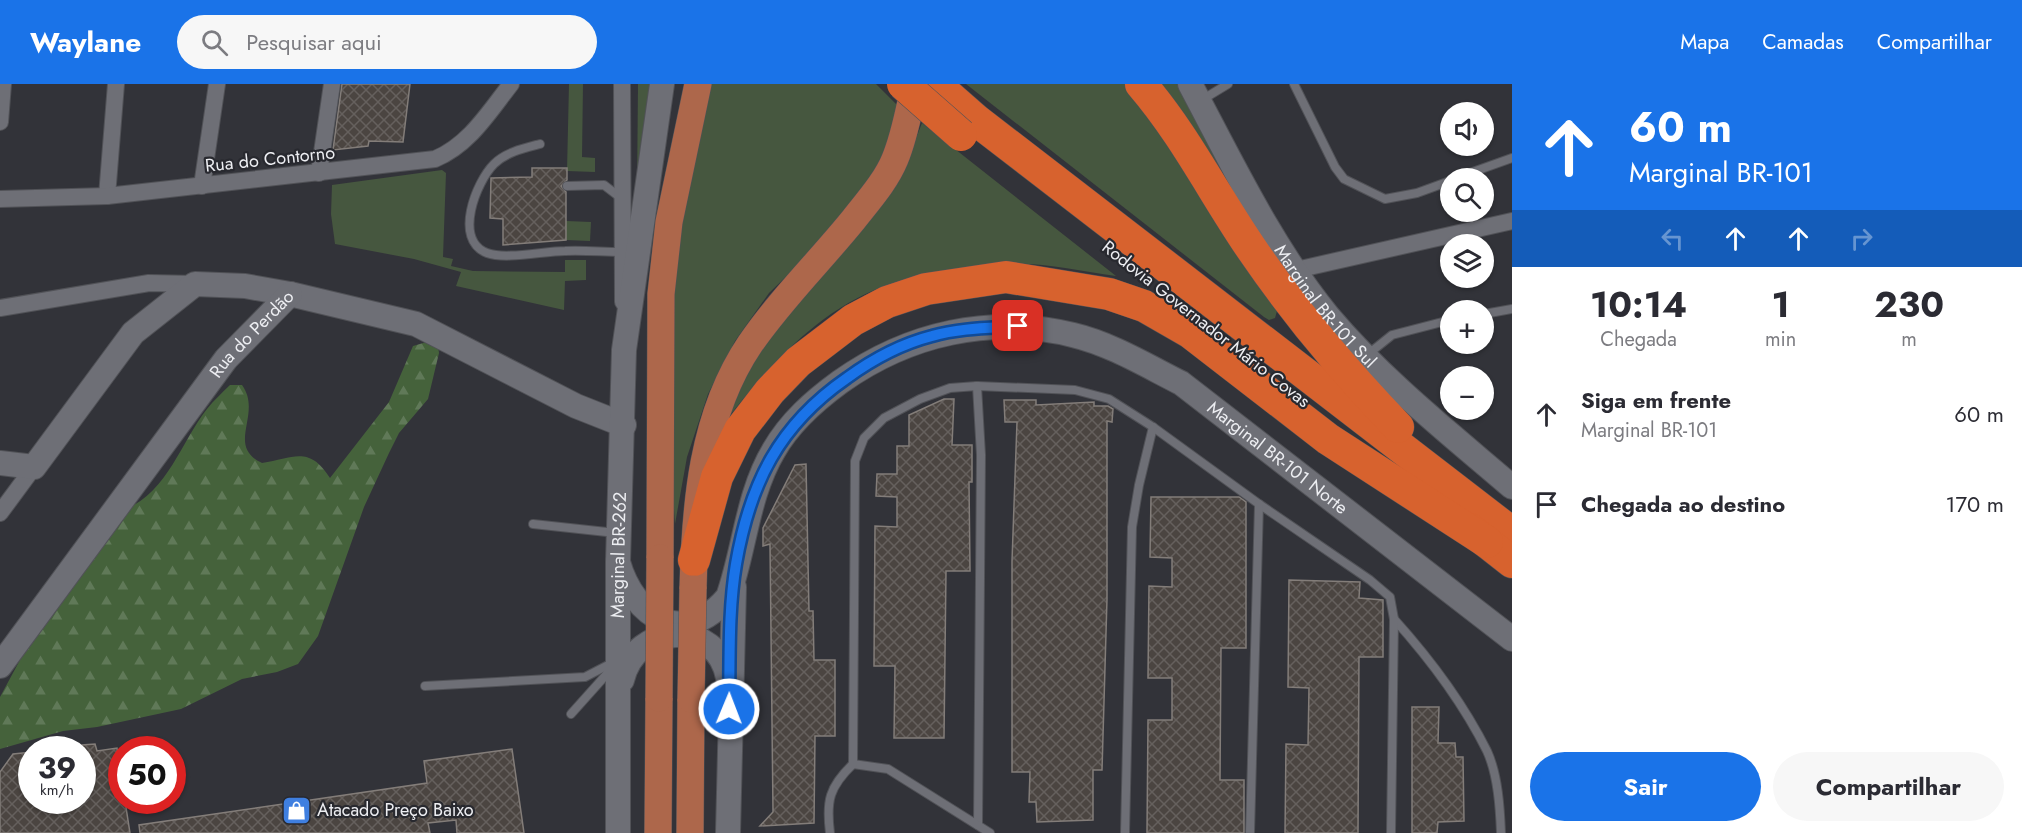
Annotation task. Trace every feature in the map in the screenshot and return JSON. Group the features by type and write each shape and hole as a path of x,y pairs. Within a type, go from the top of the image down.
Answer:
{"highway":[{"name":"Rodovia Governador Mário Covas","path":"903,84 968,127 1499,532 1512,562"},
{"name":"Rodovia Governador Mário Covas","path":"935,84 968,127"},
{"path":"1141,84 1198,164 1252,250 1302,320 1360,387 1499,532"},
{"path":"694,574 717,477 740,430 770,391 798,362 853,320 887,302 926,289 1006,277 1109,294 1143,306 1191,333 1328,439 1499,532"}],"main road":[{"name":"Marginal BR-262","path":"618,833 620,659 618,562 624,425 624,350 662,84"},
{"path":"658,833 662,294 669,222 698,84"},
{"path":"690,833 691,699 697,507 705,454 721,399 749,346 785,298 831,248 878,190 895,159 915,84"},
{"name":"Marginal BR-101 Sul","path":"1195,93 1241,184 1327,314 1364,357 1512,487"},
{"path":"0,463 34,467 133,333 195,284 244,286 290,294"},
{"name":"Rua do Perdão","path":"0,666 225,359 290,294 416,324 576,406 624,425"},
{"name":"Marginal BR-101 Norte","path":"736,564 760,479 774,449 793,423 816,399 871,360 921,340 962,330 1018,326 1074,335 1125,355 1181,383 1512,639"},
{"path":"618,562 623,579 640,607 654,617 670,623 687,623 703,619 723,603 733,581 736,564"},
{"path":"728,833 730,690 736,564"},
{"path":"1476,612 1497,622 1512,623"},
{"path":"620,686 624,668 634,652 649,640 667,635 686,635 703,642 718,654 727,671 730,690"}],"street":[{"path":"0,122 3,84"},
{"path":"107,196 116,84"},
{"path":"202,186 217,84"},
{"path":"319,173 332,84"},
{"name":"Rua do Contorno","path":"0,198 107,196 435,159 453,151 469,136 511,84"},
{"path":"622,84 621,252 624,350"},
{"path":"1296,270 1512,221"},
{"path":"0,308 149,283 195,284"},
{"path":"0,513 34,467"}],"lane":[{"path":"1195,93 1228,84"},
{"path":"1294,84 1335,166 1344,179 1385,199 1417,193 1440,185"},
{"path":"540,144 515,151 494,164 478,188 471,201 469,215 474,240 479,248 495,254 565,251 621,252"},
{"path":"1484,168 1512,158"},
{"path":"567,186 601,184 621,198"},
{"path":"1494,312 1512,309"},
{"path":"1364,357 1392,335 1440,323"},
{"path":"977,386 981,455 978,825"},
{"path":"830,833 827,807 837,780 853,764 855,461 864,438 884,418 920,399 950,388 977,386 1075,390 1109,399 1153,427 1259,504 1370,580 1390,597 1395,619 1391,833"},
{"path":"1125,833 1132,527 1139,484 1153,427"},
{"path":"1250,833 1259,504"},
{"path":"533,524 620,533"},
{"path":"1395,619 1431,660 1488,753 1500,807 1501,833"},
{"path":"425,686 585,677 620,659"},
{"path":"571,714 620,659"},
{"path":"853,764 888,770 990,833"}],"green space":[{"path":"569,84 583,84 582,157 595,158 595,172 567,171"},
{"path":"638,84 654,84 637,191"},
{"path":"709,84 876,84 900,108 886,157 822,242 769,293 735,341 708,394 687,457 675,524 671,450 671,376 676,264 685,191"},
{"path":"966,84 1127,84 1277,311 1275,318 1269,320 1264,317"},
{"path":"1157,84 1179,84 1233,191"},
{"path":"922,123 1116,276 1048,266 1007,264 943,271 912,277 882,287 834,312 791,347 753,387 719,429 755,352 887,199 905,166"},
{"path":"442,170 446,173 443,257 453,259 451,266 473,271 565,272 565,260 586,260 586,280 565,281 564,310 456,286 461,272 414,259 335,244 331,214 332,185"},
{"path":"566,221 591,222 590,241 566,240"},
{"path":"437,339 439,353 428,399 399,433 389,453 364,507 318,636 298,664 277,672 242,679 181,709 46,736 18,736 18,744 0,749 0,697 20,660 126,509 153,490 172,465 207,409 230,385 242,385 247,396 249,407 245,438 246,448 251,456 262,463 292,457 308,457 315,461 330,478 389,402 413,346"}],"building":[{"path":"342,84 410,84 403,142 369,141 368,146 333,150"},
{"path":"532,168 567,168 567,180 561,186 566,192 566,240 503,245 503,219 490,218 491,178 532,177"},
{"path":"944,399 954,399 952,445 972,445 972,482 969,482 970,571 946,571 944,738 894,738 895,666 874,666 875,526 897,527 897,497 876,496 877,474 897,474 897,446 909,446 909,415"},
{"path":"1004,400 1036,400 1036,405 1094,402 1094,406 1108,406 1113,409 1112,422 1107,421 1107,599 1102,770 1093,770 1093,820 1037,822 1036,802 1029,802 1030,772 1012,772 1012,561 1017,422 1005,422"},
{"path":"806,464 809,611 813,611 814,660 835,660 835,736 815,736 814,823 760,826 773,812 770,544 763,546 763,528 795,465"},
{"path":"1151,497 1239,497 1246,502 1246,648 1221,648 1220,780 1244,780 1244,833 1147,833 1148,720 1172,720 1172,678 1148,678 1149,586 1172,587 1172,558 1150,557"},
{"path":"1289,580 1360,582 1359,598 1383,600 1383,657 1359,657 1358,833 1285,833 1286,744 1308,745 1309,688 1288,687"},
{"path":"1412,707 1439,707 1438,743 1455,743 1456,757 1463,757 1464,821 1438,822 1437,833 1412,833"},
{"path":"96,748 97,751 108,749 108,814 127,814 130,833 0,833 0,772 13,754 18,753 18,814 96,814"},
{"path":"512,749 524,833 457,833 456,820 428,823 430,833 140,833 139,825 427,783 424,761"}],"place":[{"name":"Atacado Preço Baixo","path":"296,810"}],"route":[{"path":"729,709 733,594 741,541 760,479 774,449 793,423 816,399 871,360 900,347 931,336 962,330 1018,326"}]}
